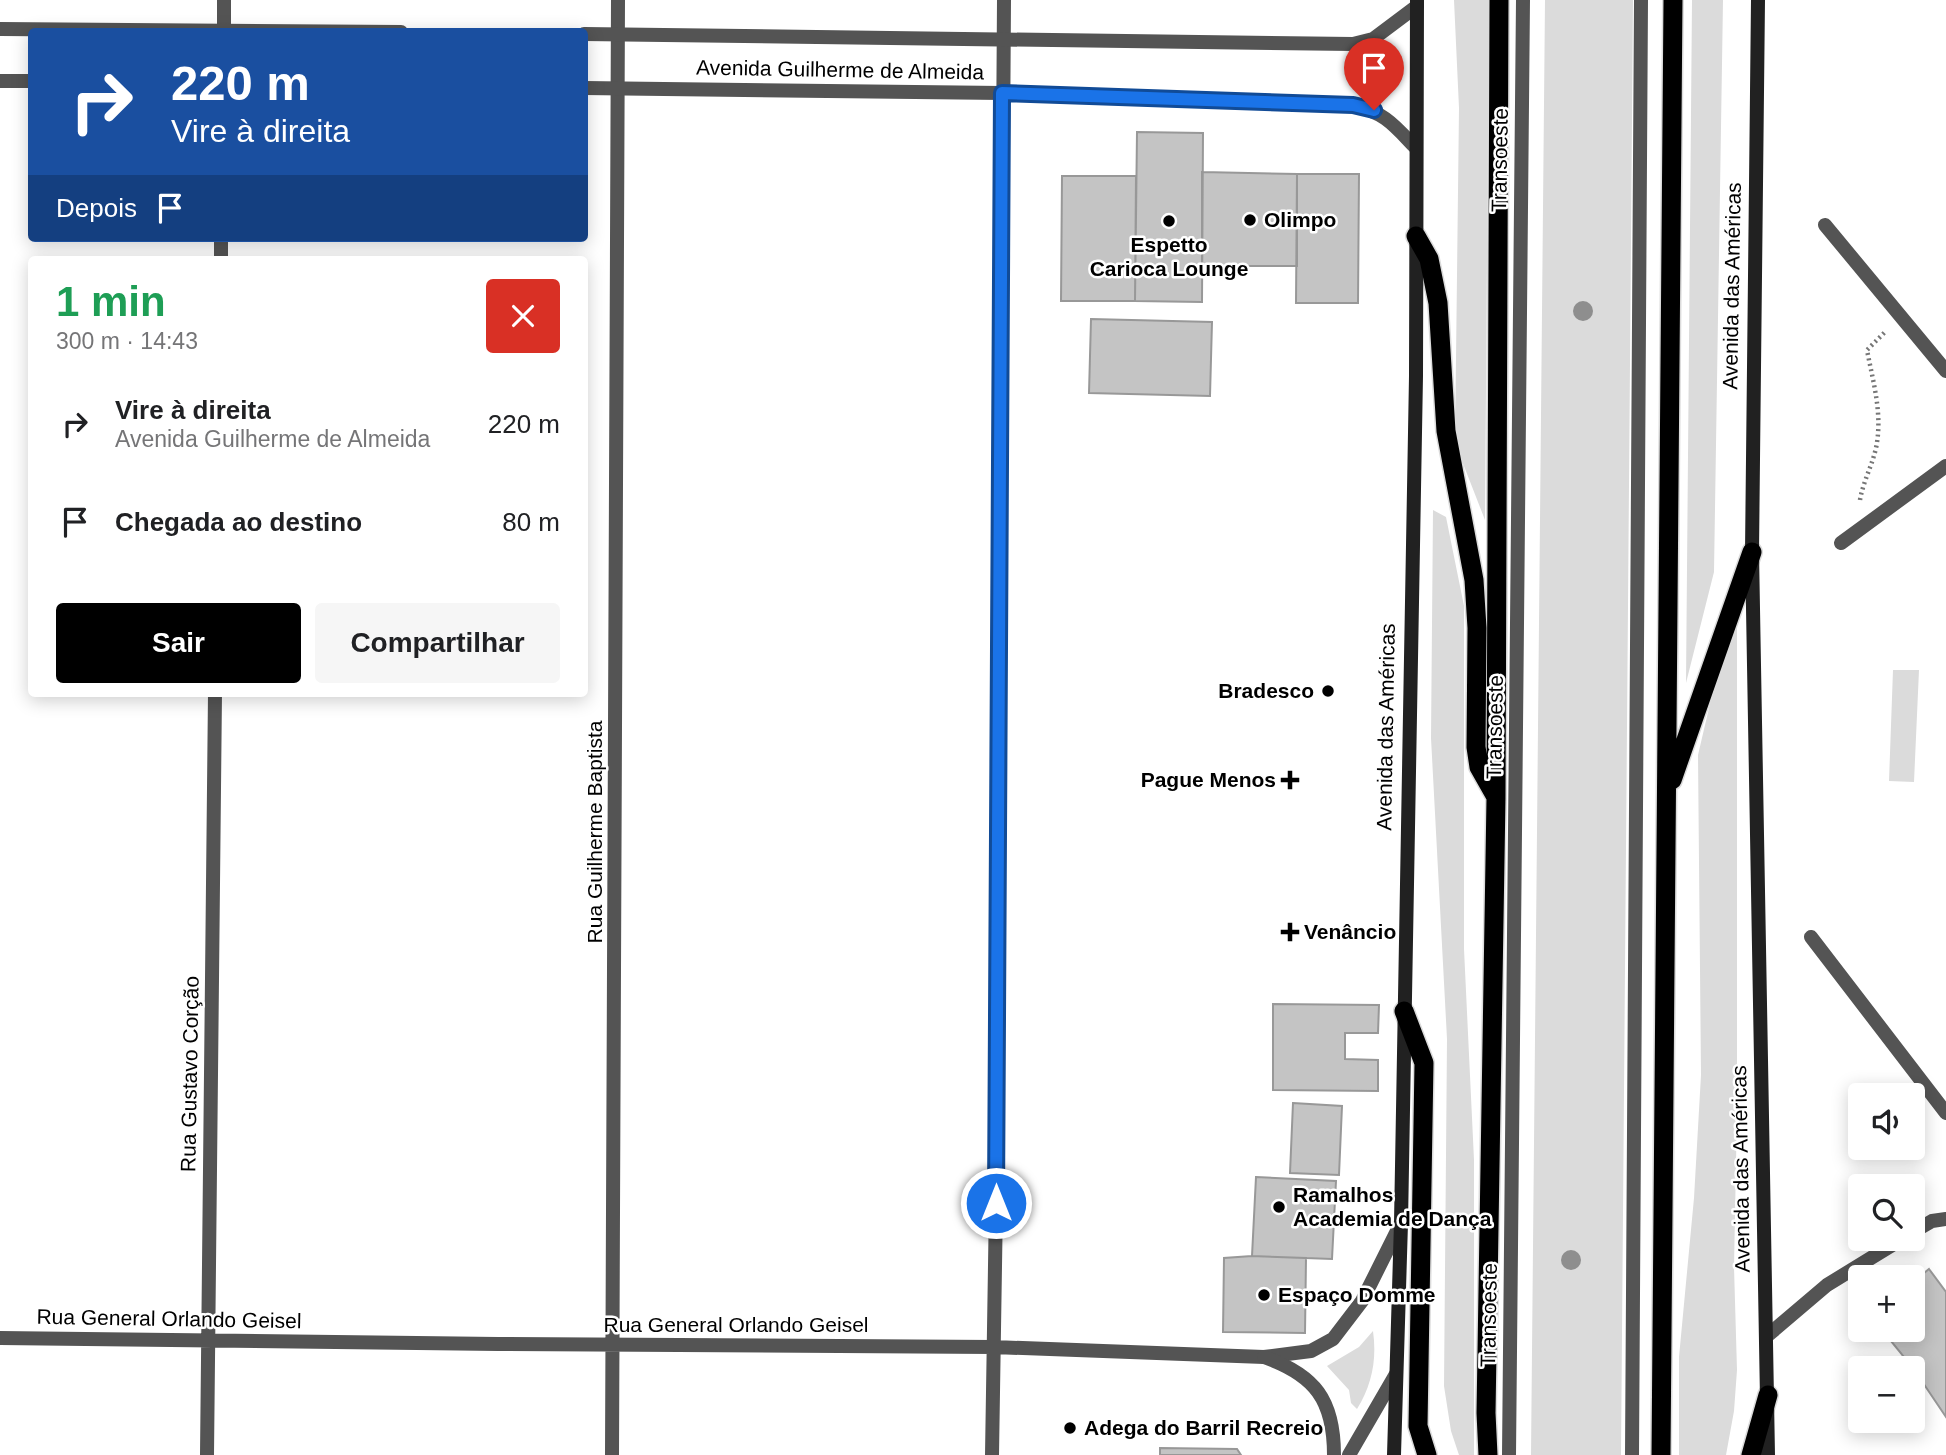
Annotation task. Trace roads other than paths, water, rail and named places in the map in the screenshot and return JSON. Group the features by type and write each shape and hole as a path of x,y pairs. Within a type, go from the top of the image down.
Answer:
{"highway":[{"path":"1488,1455 1496,798 1499,0"},
{"path":"1661,1455 1673,0"},
{"path":"1416,236 1429,259 1438,303 1447,442 1474,580 1477,628 1476,747 1479,767 1496,798"},
{"path":"1667,794 1752,552"},
{"path":"1404,1011 1424,1063 1418,1426 1427,1455"},
{"path":"1751,1455 1768,1395"}],"main road":[{"name":"Avenida das Américas","path":"1758,0 1752,552 1768,1455"},
{"name":"Avenida das Américas","path":"1394,1455 1401,1223 1416,390 1417,3"}],"street":[{"path":"224,0 224,28"},
{"name":"Rua Guilherme Baptista","path":"612,1455 620,89 618,0"},
{"path":"992,1455 1004,0"},
{"name":"Transoeste","path":"1509,1455 1523,0"},
{"path":"1632,1455 1641,0"},
{"name":"Avenida Guilherme de Almeida","path":"588,34 1353,44 1373,39 1417,3"},
{"path":"0,29 28,29"},
{"path":"0,81 28,81"},
{"name":"Avenida Guilherme de Almeida","path":"588,88 1002,93 1353,105 1374,110 1415,147"},
{"path":"1825,225 1946,371"},
{"path":"1842,543 1946,466"},
{"name":"Rua Gustavo Corção","path":"207,1455 215,697"},
{"path":"1811,937 1946,1113"},
{"path":"1925,1225 1946,1219"},
{"name":"Rua General Orlando Geisel","path":"0,1338 994,1347 1264,1357 1311,1351 1333,1339 1362,1301 1401,1223"},
{"path":"1767,1336 1827,1285 1882,1251"},
{"path":"1264,1357 1289,1366 1310,1383 1326,1405 1334,1431 1334,1455"},
{"path":"1349,1455 1396,1374"}],"place":[{"name":"Olimpo","path":"1250,220"},
{"name":"Espetto Carioca Lounge","path":"1169,221"},
{"name":"Bradesco","path":"1328,691"},
{"name":"Pague Menos","path":"1290,780"},
{"name":"Venâncio","path":"1290,932"},
{"name":"Ramalhos Academia de Dança","path":"1279,1207"},
{"name":"Espaço Domme","path":"1264,1295"},
{"name":"Adega do Barril Recreio","path":"1070,1428"}]}
